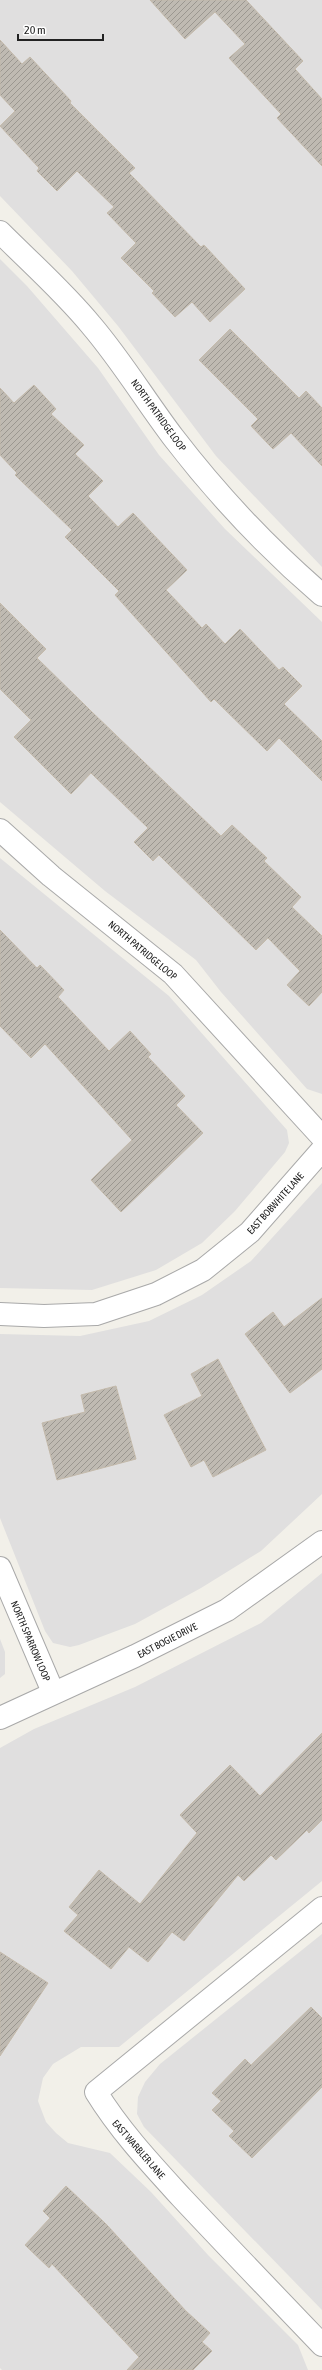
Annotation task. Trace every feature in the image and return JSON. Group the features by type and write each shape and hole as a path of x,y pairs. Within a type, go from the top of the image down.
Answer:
{"street":[{"name":"NORTH PATRIDGE LOOP","path":"0,232 90,324 132,378 173,436 230,507 275,555 322,595"},
{"name":"NORTH PATRIDGE LOOP","path":"0,830 51,876 115,925 173,974 322,1137"},
{"name":"EAST BOBWHITE LANE","path":"0,1314 44,1316 96,1314 163,1290 203,1270 250,1232 322,1150"},
{"name":"EAST BOGIE DRIVE","path":"0,1718 53,1692 135,1656 227,1610 322,1542"},
{"name":"NORTH SPARROW LOOP","path":"0,1568 53,1692"},
{"name":"EAST WARBLER LANE","path":"322,1908 96,2092 113,2121 157,2170 322,2345"}],"shaded area":[{"path":"0,0 322,0 322,567 216,456 118,326 72,271 0,196"},
{"path":"0,259 27,286 98,368 159,455 225,529 322,622 322,1094 307,1089 221,992 196,960 105,891 0,802"},
{"path":"0,858 169,996 287,1130 289,1143 285,1152 235,1211 202,1243 156,1270 92,1290 0,1288"},
{"path":"322,1183 322,1494 261,1551 201,1588 135,1624 79,1645 70,1647 53,1643 45,1631 0,1518 0,1334 80,1336 149,1321 202,1295 251,1261"},
{"path":"322,1573 322,1881 119,2047 81,2047 53,2064 43,2078 38,2101 46,2122 68,2143 110,2153 151,2192 208,2255 298,2345 308,2370 2,2370 0,2368 0,1748 34,1729 135,1687 261,1623"},
{"path":"0,1639 5,1652 5,1674 0,1678"},
{"path":"322,1934 322,2310 144,2127 137,2114 138,2097 145,2082 160,2064"}],"building":[{"path":"150,0 246,0 303,61 295,69 322,99 322,166 277,118 281,114 229,58 245,44 215,12 185,39"},
{"path":"0,40 22,64 30,57 71,101 70,103 135,168 129,173 201,247 204,245 245,289 210,322 192,302 175,317 152,293 154,291 121,258 136,243 107,213 114,207 77,171 57,191 37,171 39,168 0,126 15,111 0,95"},
{"path":"230,329 299,398 306,391 322,408 322,466 291,433 273,449 251,426 258,419 199,360"},
{"path":"34,385 56,409 51,414 84,445 75,454 103,481 88,496 118,527 133,513 187,570 166,590 202,628 206,624 225,644 240,629 279,670 283,667 302,686 284,704 322,741 322,781 279,738 267,751 214,699 211,702 115,595 119,591 65,537 72,530 15,475 17,473 0,455 0,388 14,403"},
{"path":"0,603 46,649 37,658 91,711 221,836 232,825 267,858 264,861 301,897 292,907 322,936 322,992 309,1006 287,985 300,971 268,938 256,950 159,855 153,861 134,842 148,828 91,773 71,794 14,737 31,720 0,689"},
{"path":"0,930 37,968 40,965 64,990 58,997 109,1051 130,1031 151,1054 148,1057 185,1096 176,1105 203,1133 121,1212 91,1180 132,1140 45,1044 31,1058 0,1026"},
{"path":"322,1298 322,1369 290,1393 245,1334 273,1312 284,1327"},
{"path":"218,1359 266,1450 213,1477 204,1460 191,1467 164,1415 202,1396 191,1374"},
{"path":"116,1386 136,1459 57,1480 42,1423 85,1412 81,1395"},
{"path":"322,1733 322,1820 309,1833 307,1830 276,1860 271,1855 244,1881 238,1875 184,1941 172,1932 148,1962 129,1947 111,1969 64,1931 78,1915 69,1907 99,1870 140,1904 197,1833 180,1815 230,1765 260,1796"},
{"path":"0,1952 48,1983 0,2056"},
{"path":"311,2007 322,2018 322,2087 252,2158 229,2136 234,2131 212,2110 221,2101 212,2093 245,2059 251,2065"},
{"path":"66,2186 106,2224 186,2311 210,2333 202,2342 212,2351 193,2370 127,2370 139,2357 52,2264 49,2268 25,2245 50,2218 43,2211"}]}
